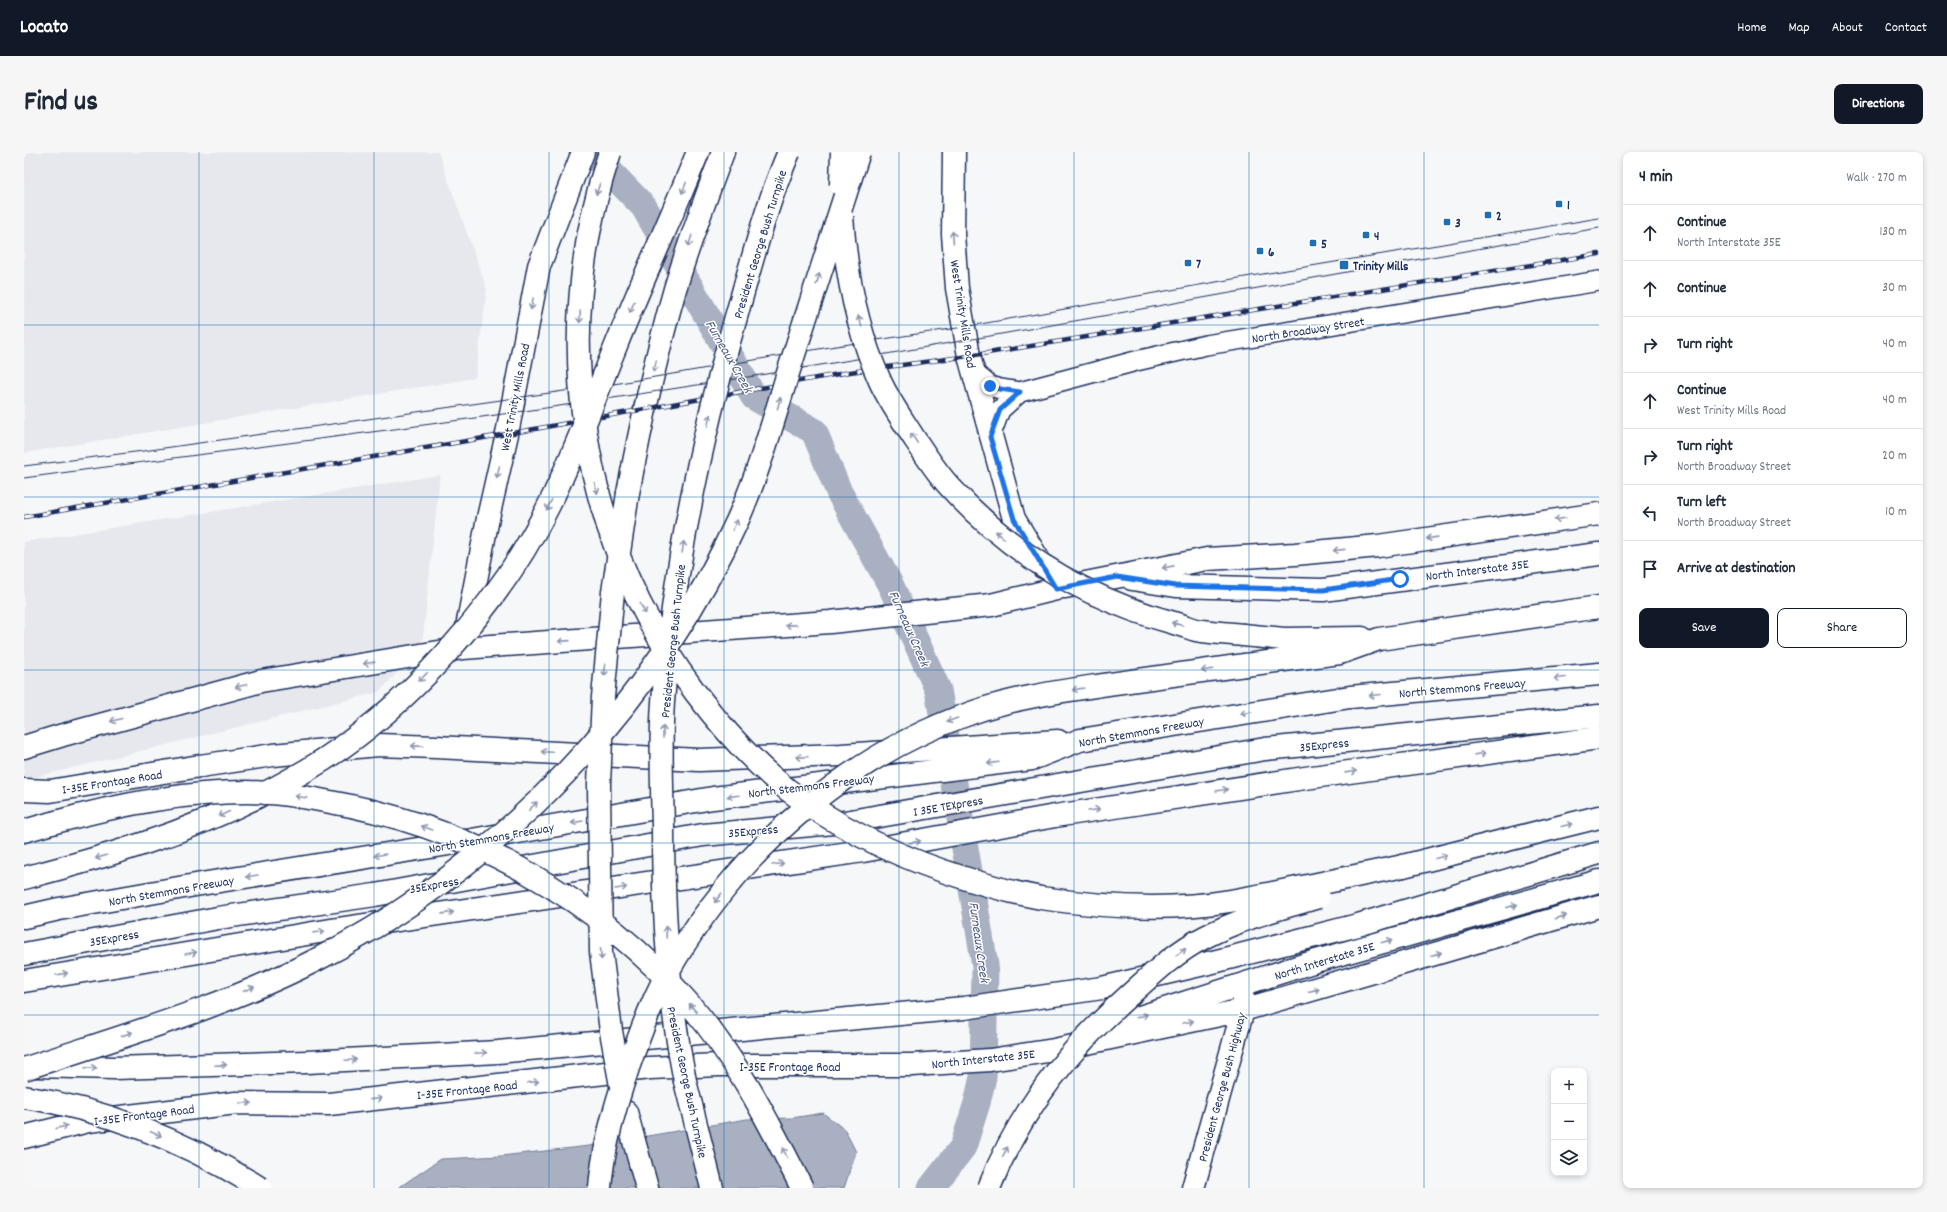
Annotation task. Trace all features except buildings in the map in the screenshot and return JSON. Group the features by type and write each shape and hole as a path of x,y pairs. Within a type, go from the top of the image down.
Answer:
{"main road":[{"name":"West Trinity Mills Road","path":"463,648 540,266 583,152"},
{"path":"610,152 596,197 586,241 578,337 580,392 585,437 592,473 613,544 652,627 675,666 700,700 728,733 762,768 788,790 866,840 914,861 965,879 1038,897 1080,903 1130,906 1179,906 1228,902 1403,866 1599,817"},
{"path":"24,878 159,839 222,815 308,770 383,714 418,682 457,641 496,593 531,538 565,472 618,340 698,152"},
{"path":"647,1188 626,1112 611,1030 601,952 599,784 603,698 613,592 628,493 641,428 675,289 692,236 723,152"},
{"name":"President George Bush Turnpike","path":"712,1188 685,1081 671,1003 663,864 663,704 674,598 691,496 728,344 758,240 789,152"},
{"path":"842,152 840,194 848,274 857,313 870,355 880,380 894,408 948,486 973,511 1010,543 1044,568 1101,598 1152,618 1196,630 1284,639 1341,637 1379,640"},
{"path":"24,1068 184,1014 246,990 316,960 408,906 454,874 527,812 565,774 621,709 664,654 693,607 740,515 772,427 859,152"},
{"name":"West Trinity Mills Road","path":"954,152 952,182 954,250 958,288 973,372 1014,519 1056,589"},
{"path":"24,747 261,681 463,648 830,622 991,605 1056,589 1206,559 1295,554 1378,546 1599,514"},
{"name":"North Interstate 35E","path":"1117,577 1176,586 1323,590 1599,554"},
{"path":"600,1188 608,1140 618,1098 647,1020 675,959 723,891 761,849 797,815 849,776 906,740 938,725 984,709 1032,697 1086,687 1340,652 1379,640 1599,607"},
{"name":"North Stemmons Freeway","path":"24,917 207,883 456,843 713,798 869,778 1030,751 1080,740 1350,697 1599,674"},
{"name":"35Express","path":"1050,788 1265,749 1599,716"},
{"path":"24,981 331,930 863,851 1055,816 1297,779 1599,738"},
{"name":"I-35E Frontage Road","path":"24,790 50,791 273,755 378,746 436,747 699,760 1030,751"},
{"name":"I 35E TEXpress","path":"845,822 1050,788"},
{"path":"24,831 126,804 164,798 249,792 286,794 361,808 402,819 443,834 510,862 547,884 615,930 692,1007 735,1065 757,1099 802,1188"},
{"name":"35Express","path":"24,954 218,918 375,895 703,835 845,822"},
{"path":"24,1068 114,1068 307,1062 498,1052 964,1008 1102,988 1217,961 1358,925 1599,852"},
{"path":"989,1188 1018,1127 1032,1103 1054,1073 1073,1050 1154,972 1181,952 1205,937 1228,927 1266,912 1338,891 1403,866"},
{"name":"North Interstate 35E","path":"1054,1050 1137,1018 1243,984 1324,959 1599,881"},
{"name":"North Interstate 35E","path":"912,1065 990,1060 1054,1050 1243,1010 1599,906"},
{"name":"President George Bush Highway","path":"1193,1188 1243,1010 1243,984"},
{"name":"I-35E Frontage Road","path":"24,1137 88,1120 236,1103 329,1104 650,1068 719,1065 912,1065"},
{"path":"24,1097 91,1111 149,1131 188,1147 226,1167 260,1188"}],"street":[{"name":"North Broadway Street","path":"973,372 990,386 1020,392 1206,344 1599,281"},
{"name":"North Broadway Street","path":"990,437 1000,410 1020,392"}],"shaded area":[{"path":"24,152 438,152 487,289 475,378 24,453"},
{"path":"440,475 422,646 379,692 24,780 24,542"}],"water":[{"path":"823,1113 845,1130 856,1152 844,1188 398,1188 441,1159 501,1156 589,1146 747,1119 792,1118"}],"waterway":[{"name":"Furneaux Creek","path":"591,152 644,207 754,397 814,431 839,492 891,586 938,690 985,965 983,1077 977,1103 963,1147 931,1188"}],"tram line":[{"path":"24,466 143,451 620,383 836,346 964,327 1233,279 1599,218"},
{"path":"24,478 471,419 743,378 865,358 1599,228"}],"railway":[{"path":"24,517 507,434 850,372 969,356 1599,254"}],"place":[{"name":"1","path":"1559,204"},
{"name":"2","path":"1488,215"},
{"name":"3","path":"1447,222"},
{"name":"4","path":"1366,235"},
{"name":"5","path":"1313,243"},
{"name":"6","path":"1260,251"},
{"name":"7","path":"1188,263"},
{"name":"Trinity Mills","path":"1344,265"}],"route":[{"path":"990,386 1020,392 1007,402 996,416 990,437 1014,519 1056,589 1117,577 1176,586 1323,590 1400,579"}]}
